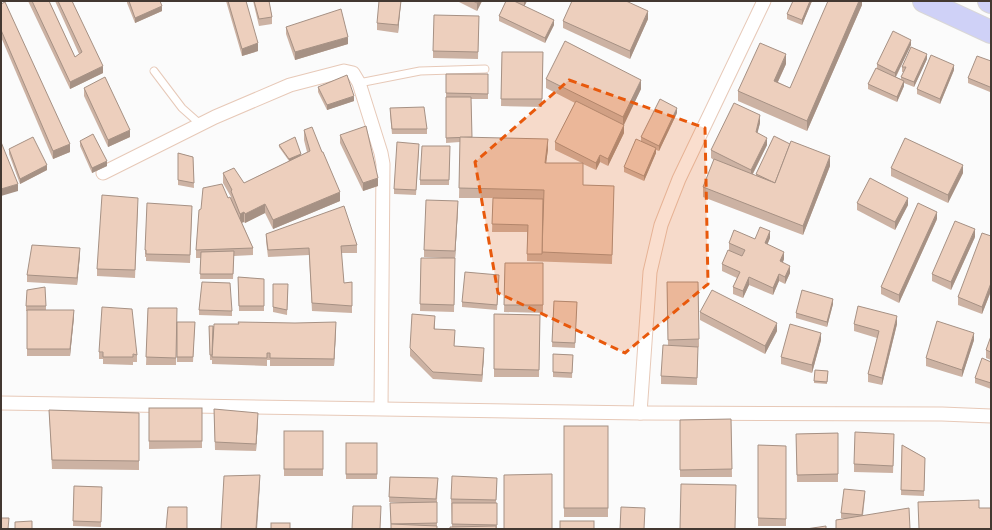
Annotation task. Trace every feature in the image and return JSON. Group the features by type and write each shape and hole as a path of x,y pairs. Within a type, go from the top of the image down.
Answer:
{"highway":[{"path":"924,1 991,32"}],"street":[{"path":"640,412 650,272 661,225 679,179 764,1"},
{"path":"103,173 200,124 290,85 344,71 353,73 360,82 383,164 381,408"},
{"path":"1,403 640,412 934,414 991,416"}],"lane":[{"path":"360,82 420,71 485,69"},
{"path":"154,71 182,108 200,124"}],"highlighted area":[{"path":"569,80 705,128 708,284 625,353 498,293 475,162"}],"building":[{"path":"32,1 49,1 75,57 82,52 58,1 72,1 103,66 70,82"},
{"path":"129,1 160,1 162,6 135,18"},
{"path":"228,1 246,1 258,43 242,49"},
{"path":"254,1 269,1 272,17 259,19"},
{"path":"379,1 401,1 398,25 377,23"},
{"path":"506,1 514,1 554,20 545,38 499,16"},
{"path":"572,1 626,1 648,11 630,51 563,21"},
{"path":"793,1 810,1 802,20 787,14"},
{"path":"828,1 859,1 807,121 738,91 760,43 786,54 774,81 790,88"},
{"path":"5,2 70,144 53,151 1,30 1,4"},
{"path":"341,9 348,37 295,52 286,27"},
{"path":"434,15 479,16 478,52 433,51"},
{"path":"893,31 911,40 895,73 877,64"},
{"path":"565,41 641,80 623,117 546,79"},
{"path":"911,47 927,54 914,82 901,77 906,67 902,67"},
{"path":"502,52 543,52 542,99 501,99"},
{"path":"931,55 954,65 940,99 917,89"},
{"path":"977,56 991,61 990,87 968,78"},
{"path":"876,68 904,81 897,97 868,84"},
{"path":"446,74 488,74 488,94 446,93"},
{"path":"347,75 354,96 327,105 318,87"},
{"path":"105,77 130,130 108,140 84,88"},
{"path":"446,97 471,97 472,137 446,138"},
{"path":"660,99 677,108 659,146 641,137"},
{"path":"576,101 624,125 608,159 600,155 596,163 555,142"},
{"path":"734,103 760,115 756,132 767,138 751,170 711,150"},
{"path":"424,107 427,129 392,129 390,108"},
{"path":"366,126 378,178 363,183 340,135"},
{"path":"312,127 340,192 273,220 265,204 245,214 244,212 240,214 231,191 232,190 223,173 234,168 244,183 310,151 304,130"},
{"path":"93,134 107,161 92,168 80,141"},
{"path":"774,136 790,144 775,183 756,174"},
{"path":"33,137 47,165 20,179 9,149"},
{"path":"295,137 301,154 289,159 279,145"},
{"path":"460,137 548,139 545,163 583,163 583,185 614,186 612,255 542,252 544,190 459,188"},
{"path":"905,138 963,165 948,195 891,168"},
{"path":"636,139 656,148 644,176 624,167"},
{"path":"791,141 830,156 803,226 703,187 714,159 775,183"},
{"path":"1,142 18,184 1,189"},
{"path":"397,142 419,144 416,190 394,189"},
{"path":"422,146 450,146 449,180 420,180"},
{"path":"178,153 193,157 194,183 178,180"},
{"path":"870,178 908,198 895,222 857,203"},
{"path":"222,184 228,198 230,197 253,248 196,250 199,210 201,209 203,188"},
{"path":"102,195 138,198 135,270 97,269"},
{"path":"493,198 543,199 542,254 527,254 528,225 492,224"},
{"path":"426,200 458,201 455,251 424,250"},
{"path":"147,203 192,206 190,255 146,254"},
{"path":"918,203 937,212 899,295 881,287"},
{"path":"344,206 357,245 341,246 344,283 352,282 352,306 312,303 309,248 268,250 266,234"},
{"path":"955,221 975,229 951,282 932,274"},
{"path":"760,227 770,231 765,243 784,252 780,261 790,266 785,277 779,274 773,288 749,277 743,291 733,287 740,272 722,264 728,250 742,256 745,250 729,243 734,230 755,239"},
{"path":"982,233 991,236 991,283 982,307 958,297"},
{"path":"32,245 80,248 77,278 27,275"},
{"path":"234,251 233,274 200,274 201,252"},
{"path":"421,258 455,258 454,305 420,304"},
{"path":"505,263 543,263 543,305 504,305"},
{"path":"465,272 499,275 497,305 462,302"},
{"path":"238,277 264,279 264,306 239,306"},
{"path":"202,282 230,283 232,311 199,310"},
{"path":"667,282 698,282 699,339 668,340"},
{"path":"273,284 288,284 287,310 273,307"},
{"path":"45,287 46,306 26,306 27,290"},
{"path":"712,290 777,323 765,346 700,312"},
{"path":"802,290 833,299 827,322 796,313"},
{"path":"554,301 577,302 575,343 552,342"},
{"path":"858,306 897,316 882,378 868,374 879,331 854,324"},
{"path":"102,307 132,309 137,355 133,354 133,357 103,357 103,352 99,352"},
{"path":"148,308 177,308 176,358 146,357"},
{"path":"27,310 74,310 70,349 27,349"},
{"path":"412,314 435,316 434,329 455,330 454,346 484,348 482,375 433,372 410,348"},
{"path":"494,314 540,315 539,370 494,369"},
{"path":"937,321 974,333 962,370 926,358"},
{"path":"177,322 195,322 193,357 177,357"},
{"path":"238,322 336,322 334,359 270,358 270,353 267,353 267,358 212,357 214,324 239,324"},
{"path":"790,324 821,333 812,365 781,357"},
{"path":"209,326 213,326 212,355 210,355"},
{"path":"991,336 991,352 986,350"},
{"path":"663,345 698,347 697,378 661,376"},
{"path":"553,354 573,355 572,373 553,372"},
{"path":"982,358 991,362 991,383 975,378"},
{"path":"815,370 828,371 827,382 814,381"},
{"path":"149,408 202,408 202,441 149,441"},
{"path":"214,409 258,413 256,444 215,442"},
{"path":"49,410 139,413 139,461 52,460"},
{"path":"731,419 732,469 680,470 680,420"},
{"path":"564,426 608,426 608,508 564,508"},
{"path":"284,431 323,431 323,469 284,469"},
{"path":"855,432 894,434 893,466 854,464"},
{"path":"838,433 838,474 797,475 796,434"},
{"path":"346,443 377,443 377,474 346,474"},
{"path":"758,445 786,446 786,519 758,518"},
{"path":"902,445 925,458 924,491 901,490"},
{"path":"552,474 552,529 504,529 504,475"},
{"path":"260,475 256,529 221,529 224,476"},
{"path":"452,476 497,478 496,500 451,499"},
{"path":"390,477 438,478 436,499 389,497"},
{"path":"681,484 736,485 735,529 680,529"},
{"path":"74,486 102,487 101,522 73,521"},
{"path":"844,489 865,491 862,515 841,513"},
{"path":"979,500 979,508 991,508 991,529 919,529 918,502"},
{"path":"437,502 437,523 391,524 390,503"},
{"path":"452,503 497,503 497,525 452,524"},
{"path":"353,506 381,506 380,529 352,529"},
{"path":"168,507 187,507 187,529 166,529"},
{"path":"621,507 645,508 644,529 620,529"},
{"path":"909,508 910,529 836,529 836,520"},
{"path":"1,518 9,518 8,529 1,529"},
{"path":"32,521 32,529 15,529 15,522"},
{"path":"560,521 594,521 594,529 560,529"},
{"path":"271,523 290,523 290,529 271,529"},
{"path":"391,524 437,526 437,529 391,529"},
{"path":"496,526 496,529 450,529 450,527"},
{"path":"826,526 826,529 806,529"}]}
